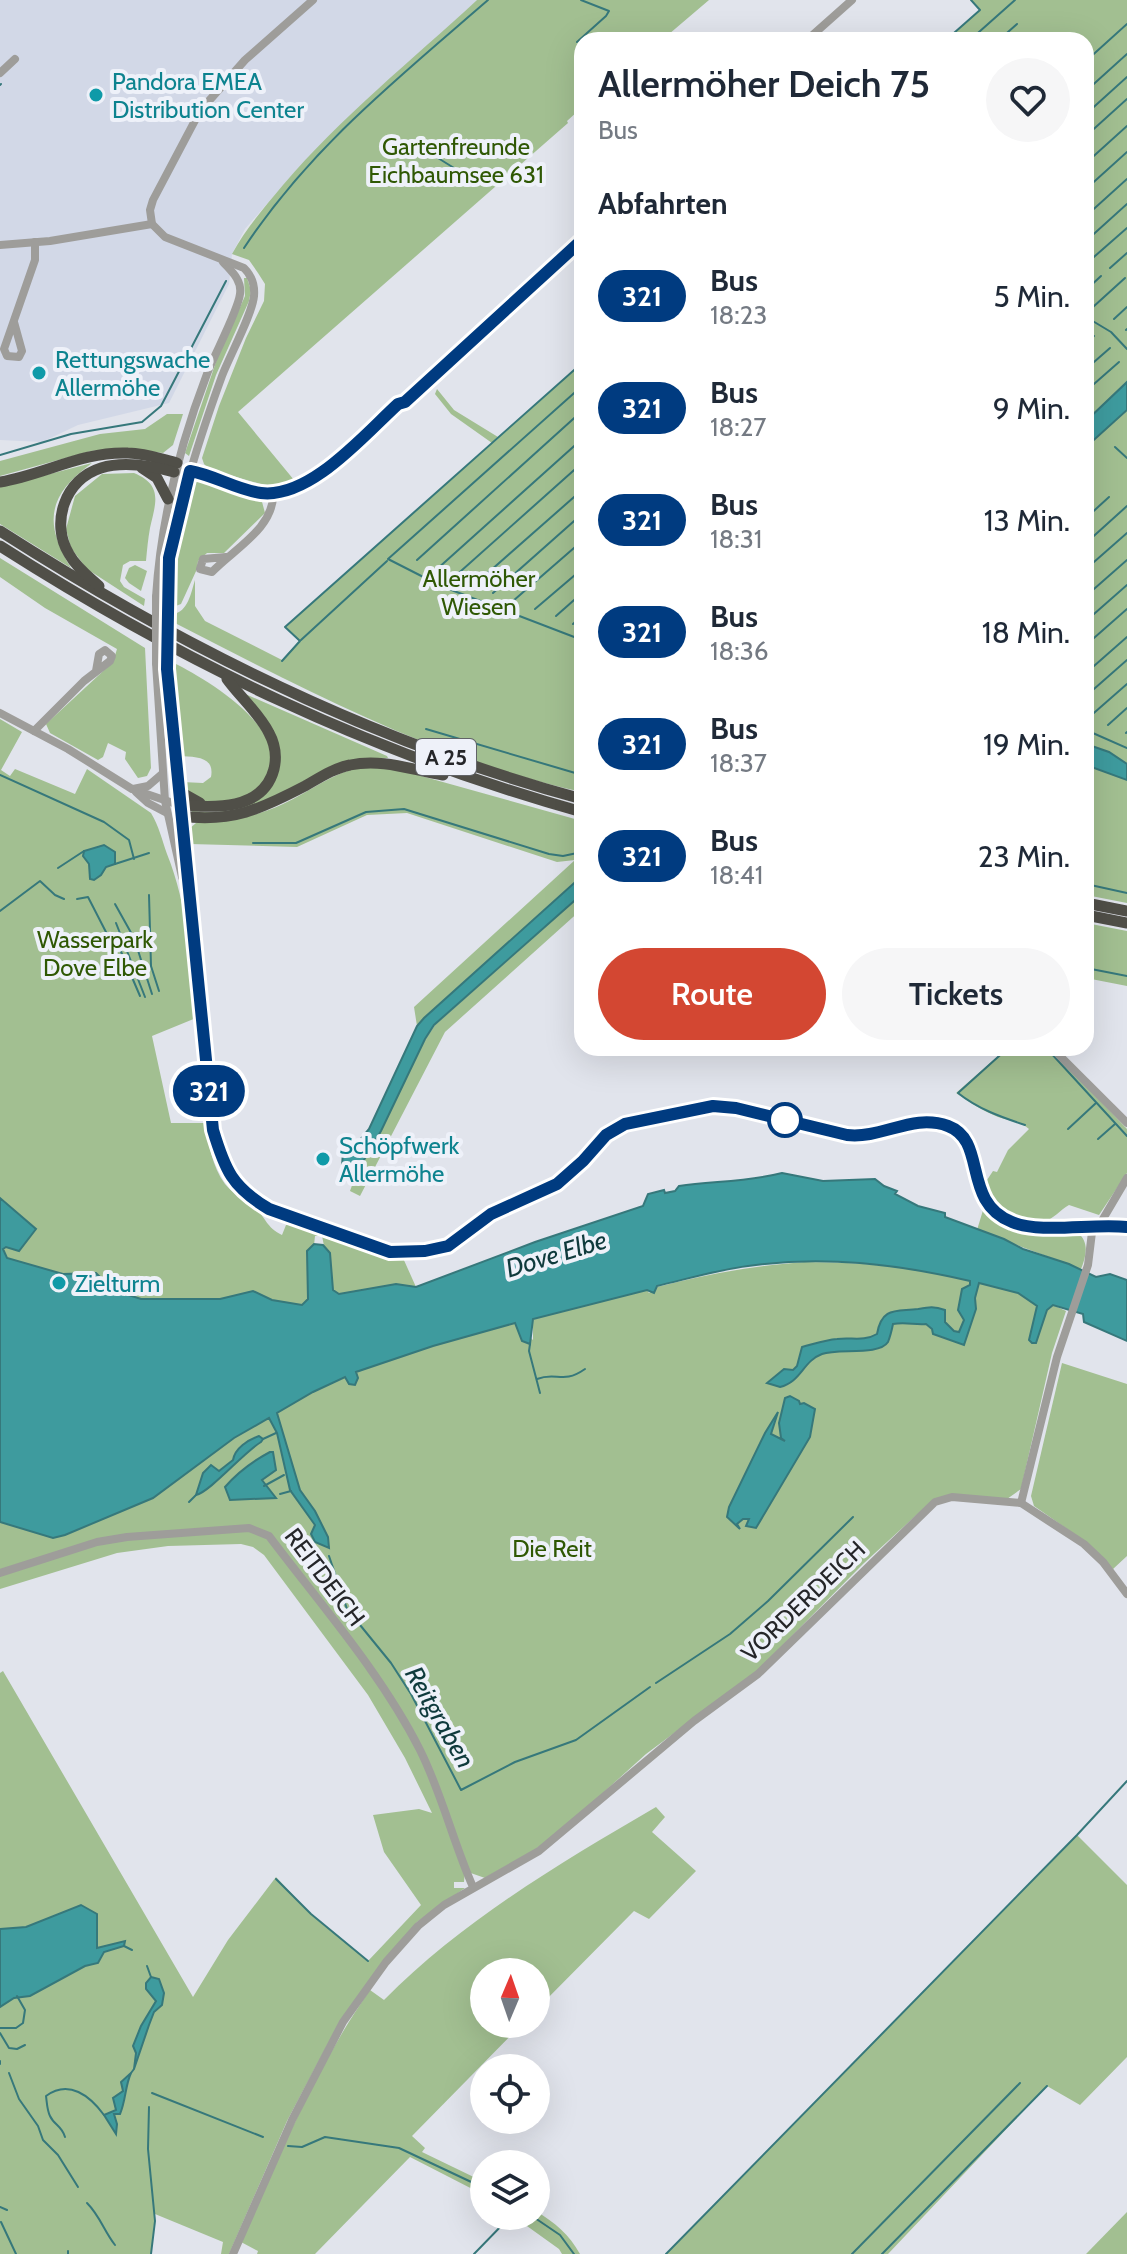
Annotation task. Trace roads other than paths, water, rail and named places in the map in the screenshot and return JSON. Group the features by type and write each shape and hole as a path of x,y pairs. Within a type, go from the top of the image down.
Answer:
{"highway":[{"path":"0,482 115,453 141,454 176,468"},
{"path":"117,603 71,558 63,541 61,517 70,492 87,474 112,466 176,468"},
{"path":"138,467 157,478 168,499"},
{"name":"A 25","path":"0,531 117,603 261,679 347,719 478,768 574,797"},
{"name":"A 25","path":"0,546 127,622 224,675 343,730 475,780 574,810"},
{"path":"180,810 238,804 254,797 269,783 275,764 270,734 224,675"},
{"path":"180,810 210,819 236,816 264,808 331,771 350,765 397,764 475,780"},
{"path":"178,787 190,798 208,807"},
{"path":"1094,905 1127,911"},
{"path":"1094,917 1127,923"}],"street":[{"path":"313,0 245,60 200,111 150,210 152,224 165,237 223,262 238,265 248,272 253,283 254,297 224,369 190,471 169,558 166,602 167,669 188,897 213,1130 224,1167 236,1185 251,1199 269,1209 390,1252 425,1251 448,1246 491,1214 557,1184 614,1129 661,1115 713,1106 736,1108 863,1137 915,1122 950,1127 967,1142 982,1195 996,1214 1030,1227 1097,1224 1127,1227"},
{"path":"816,32 852,0"},
{"path":"0,73 15,59"},
{"path":"0,245 152,224"},
{"path":"14,322 35,260 35,242"},
{"path":"176,468 249,491 273,494 298,488 315,478 398,404 405,402 574,247"},
{"path":"188,897 166,813 156,663 156,597 161,538 176,468 207,373 239,298 239,281 223,262"},
{"path":"226,557 265,521 272,510 273,494"},
{"path":"34,731 96,671"},
{"path":"0,713 132,789 166,813 180,810"},
{"path":"132,789 148,786 162,774"},
{"path":"132,789 180,810"},
{"path":"1060,1056 1127,1123"},
{"path":"1021,1503 1097,1224 1127,1178"},
{"name":"VORDERDEICH","path":"233,2254 292,2120 343,2022 386,1962 418,1926 473,1887 539,1851 576,1823 662,1746 758,1674 935,1502 952,1497 1021,1503 1084,1544 1103,1562 1127,1594"},
{"name":"REITDEICH","path":"0,1573 97,1542 127,1537 249,1528 269,1536 397,1709 439,1793 473,1887"}],"water":[{"path":"1127,382 1127,410 1094,440 1094,413"},
{"path":"1094,747 1127,764 1127,780 1094,768"},
{"path":"104,845 115,852 115,864 106,867 94,880 90,879 84,851"},
{"path":"574,883 574,901 434,1025 381,1131 354,1177 350,1177 342,1167 343,1151 355,1146 369,1129 417,1026"},
{"name":"Dove Elbe","path":"782,1173 823,1181 875,1179 918,1206 945,1213 945,1217 1023,1249 1069,1264 1096,1277 1110,1274 1127,1280 1127,1341 1084,1322 1083,1314 1053,1305 1047,1310 1036,1343 1032,1343 1029,1340 1037,1306 1018,1293 979,1283 976,1309 964,1345 933,1334 926,1324 893,1324 888,1342 883,1346 822,1354 810,1361 793,1381 780,1387 767,1383 784,1369 793,1370 797,1366 802,1347 872,1336 877,1334 883,1319 892,1312 935,1307 945,1310 945,1322 959,1332 964,1320 958,1310 962,1289 970,1285 970,1281 915,1270 832,1261 736,1268 657,1286 654,1293 647,1290 533,1319 530,1344 522,1341 515,1323 433,1346 356,1372 358,1378 355,1385 349,1384 345,1377 277,1413 300,1490 328,1537 329,1548 315,1542 311,1534 315,1525 290,1490 277,1433 269,1418 234,1438 153,1498 65,1535 53,1538 0,1522 0,1198 36,1229 19,1251 3,1249 7,1258 63,1274 96,1273 113,1290 141,1299 220,1299 253,1291 272,1300 302,1305 308,1299 307,1251 314,1244 323,1245 330,1253 333,1290 339,1294 396,1284 416,1287 643,1206 648,1194 675,1191 679,1186"},
{"path":"790,1396 800,1404 815,1409 810,1437 756,1528 746,1526 749,1519 743,1519 737,1524 740,1529 727,1517 729,1507 778,1412 771,1434 785,1441 781,1438 779,1423 785,1398"},
{"path":"259,1436 263,1439 261,1442 210,1487 196,1495 203,1473 211,1465 219,1471 233,1460 243,1445"},
{"path":"273,1452 276,1470 262,1480 276,1498 230,1500 225,1487 246,1467"},
{"path":"81,1905 97,1914 97,1948 125,1941 124,1946 104,1952 98,1963 85,1966 30,1996 14,1998 0,2007 0,1929 26,1927"},
{"path":"151,1977 159,1979 164,1993 162,2005 154,2012 134,2069 136,2053 133,2046 156,2001 146,1989"},
{"path":"131,2073 120,2114 114,2114 116,2134 104,2115 116,2110 113,2098 123,2091 121,2082"}],"waterway":[{"path":"244,248 297,178 326,146 488,0"},
{"path":"581,0 609,11 588,32"},
{"path":"955,32 980,10 971,0"},
{"path":"979,32 1015,0"},
{"path":"1008,32 1017,24"},
{"path":"1094,54 1127,24"},
{"path":"1094,84 1127,54"},
{"path":"1094,107 1127,77"},
{"path":"1094,129 1127,99"},
{"path":"1094,156 1127,126"},
{"path":"422,139 417,145 475,181"},
{"path":"1094,182 1127,152"},
{"path":"1094,209 1127,179"},
{"path":"1094,234 1127,204"},
{"path":"1094,257 1127,228"},
{"path":"1110,268 1127,253"},
{"path":"1094,283 1101,276"},
{"path":"1094,306 1125,278"},
{"path":"0,455 71,434 142,422 161,406 226,281"},
{"path":"1114,319 1127,307"},
{"path":"1094,322 1111,332 1127,349"},
{"path":"1094,362 1110,348"},
{"path":"1094,384 1119,362"},
{"path":"282,661 300,641 285,627 574,370"},
{"path":"574,393 388,559 441,586 574,637"},
{"path":"417,560 574,418"},
{"path":"436,570 574,446"},
{"path":"1115,447 1127,458"},
{"path":"452,579 574,470"},
{"path":"473,586 574,497"},
{"path":"1094,511 1109,497"},
{"path":"1094,536 1127,506"},
{"path":"493,593 574,521"},
{"path":"1094,562 1127,533"},
{"path":"513,601 574,548"},
{"path":"1094,589 1127,560"},
{"path":"301,640 387,561"},
{"path":"535,609 574,576"},
{"path":"1094,614 1127,585"},
{"path":"556,616 574,600"},
{"path":"1094,638 1127,609"},
{"path":"1094,666 1127,637"},
{"path":"1094,689 1127,660"},
{"path":"1094,713 1127,684"},
{"path":"1108,725 1127,708"},
{"path":"426,729 574,773"},
{"path":"1094,734 1127,748"},
{"path":"0,775 104,822 129,840 134,859"},
{"path":"253,843 296,843 366,812 404,809 549,854 574,854"},
{"path":"58,868 84,851"},
{"path":"115,864 149,853"},
{"path":"0,911 40,881 64,899"},
{"path":"1094,886 1127,893"},
{"path":"149,895 151,966 159,991"},
{"path":"77,899 88,897 107,934 113,933 140,996"},
{"path":"115,904 134,938 152,994"},
{"path":"116,923 145,997"},
{"path":"1094,970 1127,976"},
{"path":"999,1056 958,1093 982,1108 1025,1125"},
{"path":"1054,1056 1127,1136"},
{"path":"1068,1129 1096,1103"},
{"path":"1098,1139 1115,1124"},
{"path":"530,1344 540,1393"},
{"path":"537,1379 571,1376 585,1369"},
{"path":"263,1439 276,1433"},
{"path":"264,1486 284,1475"},
{"path":"280,1494 291,1491"},
{"path":"189,1502 196,1495"},
{"path":"656,1683 730,1634 853,1517"},
{"name":"Reitgraben","path":"329,1556 347,1609 391,1663 411,1694 461,1790 515,1762 576,1740 650,1687"},
{"path":"666,2254 1127,1781"},
{"path":"276,1879 311,1914 368,1961"},
{"path":"124,1946 132,1950"},
{"path":"147,1966 151,1977"},
{"path":"0,2028 16,2028 23,2023 25,2010 17,1996"},
{"path":"0,2033 9,2048 17,2049 25,2045"},
{"path":"131,2073 134,2069"},
{"path":"9,2073 19,2099 38,2126 43,2140 58,2155 78,2187"},
{"path":"852,2254 1020,2083"},
{"path":"882,2254 1047,2086"},
{"path":"65,2137 52,2119 46,2096 63,2089 78,2092 104,2115"},
{"path":"152,2093 263,2137"},
{"path":"149,2107 148,2149 155,2221 151,2254"},
{"path":"288,2146 302,2147 325,2137 399,2148 470,2181"},
{"path":"87,2203 115,2245"},
{"path":"0,2207 7,2210"},
{"path":"1,2222 16,2254"},
{"path":"550,2228 560,2235 574,2254"},
{"path":"474,2254 497,2230"}],"place":[{"name":"Pandora EMEA Distribution Center","path":"96,95"},
{"name":"Rettungswache Allermöhe","path":"39,373"},
{"name":"Schöpfwerk Allermöhe","path":"323,1159"},
{"name":"Zielturm","path":"59,1283"}],"park label":[{"name":"Gartenfreunde Eichbaumsee 631","path":"456,160"},
{"name":"Allermöher Wiesen","path":"479,592"},
{"name":"Wasserpark Dove Elbe","path":"95,953"},
{"name":"Die Reit","path":"552,1548"}]}
